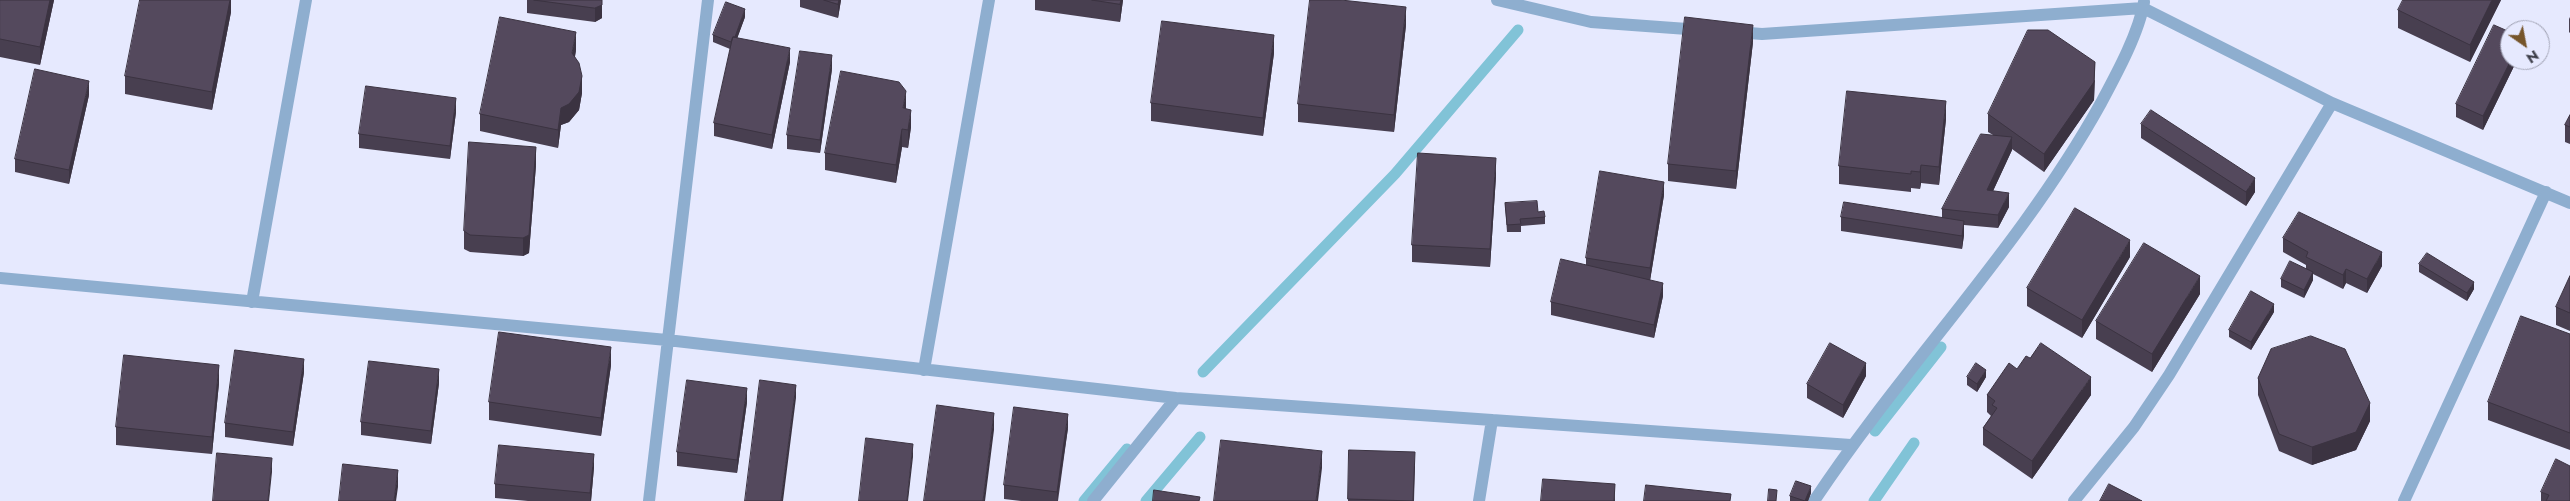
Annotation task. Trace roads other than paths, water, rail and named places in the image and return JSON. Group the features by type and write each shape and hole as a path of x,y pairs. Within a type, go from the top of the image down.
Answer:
{"street":[{"path":"252,302 306,0"},
{"path":"649,501 708,0"},
{"path":"924,370 989,0"},
{"path":"1497,0 1591,22 1762,34 2144,4 2332,103 2570,203"},
{"path":"1814,501 1851,445 2034,208 2081,139 2119,70 2144,4"},
{"path":"2074,501 2134,427 2169,375 2332,103"},
{"path":"2404,501 2546,192"},
{"path":"0,278 667,340 1176,398 1851,445"},
{"path":"1093,501 1176,398"},
{"path":"1479,501 1492,420"}],"waterway":[{"path":"1203,372 1395,174 1518,30"},
{"path":"1875,431 1941,347"},
{"path":"1146,501 1200,437"},
{"path":"1874,501 1914,443"},
{"path":"1084,501 1127,449"}]}
